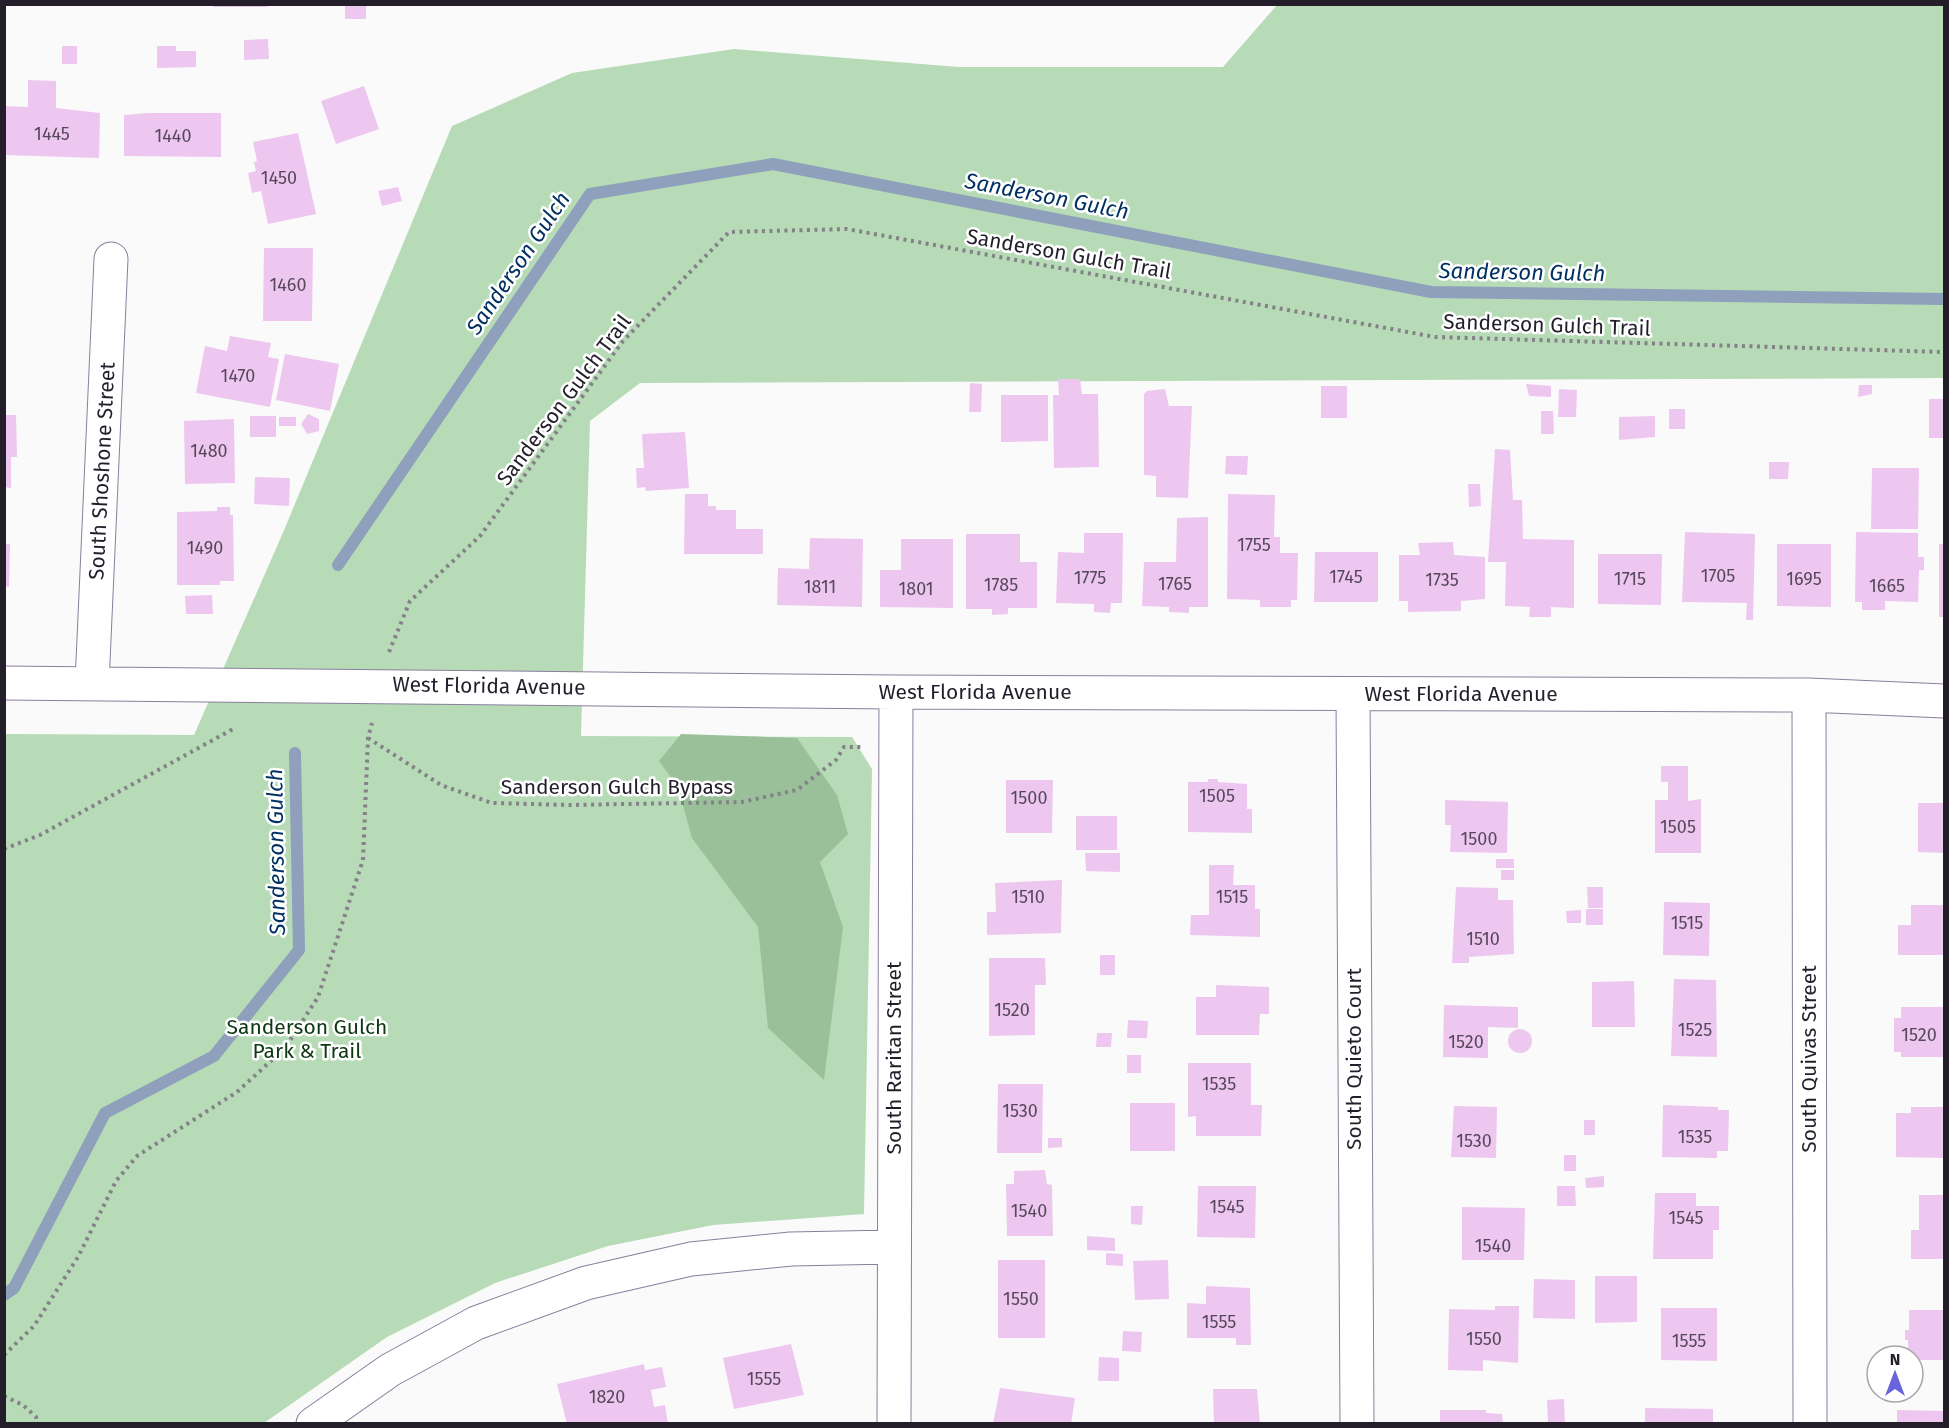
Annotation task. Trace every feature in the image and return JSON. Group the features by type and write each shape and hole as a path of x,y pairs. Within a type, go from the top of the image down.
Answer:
{"street":[{"name":"South Shoshone Street","path":"92,684 111,259"},
{"name":"West Florida Avenue","path":"4,683 896,692 1809,695 1944,701"},
{"name":"South Raritan Street","path":"894,1424 892,1247 896,692"},
{"name":"South Quieto Court","path":"1353,694 1357,1424"},
{"name":"South Quivas Street","path":"1809,695 1810,1424"},
{"path":"313,1424 390,1370 476,1323 586,1283 691,1259 791,1249 892,1247"}],"path":[{"name":"Sanderson Gulch Trail","path":"389,651 410,601 480,536 623,341 729,232 847,229 1435,337 1944,352"},
{"path":"4,1355 34,1326 78,1257 116,1181 136,1156 237,1092 285,1048 318,997 363,860 368,738 372,722"},
{"path":"4,849 40,835 232,729"},
{"name":"Sanderson Gulch Bypass","path":"368,738 441,785 492,803 570,805 742,802 797,790 836,760 844,747 862,747"},
{"path":"4,1396 23,1404 36,1417 37,1424"}],"green space":[{"name":"Sanderson Gulch Park & Trail","path":"1277,5 1944,5 1944,378 640,383 590,421 581,736 852,737 872,769 864,1214 713,1225 608,1246 495,1283 387,1337 264,1423 5,1424 5,734 194,735 282,535 452,126 572,73 734,49 959,67 1223,67"},
{"path":"681,734 797,738 837,795 848,834 820,862 843,927 824,1080 768,1028 758,927 692,838 678,787 659,761"}],"building":[{"path":"213,4 268,4 268,7 213,7"},
{"path":"345,5 366,5 366,19 345,19"},
{"path":"268,39 269,59 244,60 244,40"},
{"path":"62,46 77,46 77,64 62,64"},
{"path":"157,46 176,46 176,51 196,51 196,67 157,68"},
{"path":"28,80 56,81 56,108 100,113 99,158 4,155 4,106 28,107"},
{"path":"364,86 379,129 336,144 321,101"},
{"path":"221,113 221,157 124,156 124,115"},
{"path":"298,133 316,214 268,224 261,191 252,193 248,173 256,171 254,162 257,161 253,142"},
{"path":"398,187 402,201 382,206 378,191"},
{"path":"264,248 313,248 312,321 263,321"},
{"path":"230,336 271,343 268,357 279,359 270,407 196,393 205,346 227,351"},
{"path":"285,354 339,364 330,411 276,400"},
{"path":"1058,379 1080,379 1082,394 1098,394 1099,467 1054,468 1053,395 1059,395"},
{"path":"970,383 982,384 981,412 969,412"},
{"path":"1526,384 1551,386 1551,397 1529,396"},
{"path":"1859,385 1872,385 1872,394 1858,397"},
{"path":"1321,386 1347,386 1347,418 1321,418"},
{"path":"1165,389 1169,406 1192,406 1188,498 1156,497 1156,476 1144,475 1144,394 1147,391"},
{"path":"1559,389 1577,390 1576,417 1558,417"},
{"path":"1001,395 1048,395 1048,441 1001,442"},
{"path":"1929,399 1944,399 1944,438 1929,438"},
{"path":"1669,409 1685,409 1685,429 1669,429"},
{"path":"1541,411 1553,411 1554,434 1541,434"},
{"path":"308,414 319,419 319,431 307,434 301,424"},
{"path":"4,415 16,415 17,457 11,457 11,488 4,487"},
{"path":"250,416 276,416 276,437 250,437"},
{"path":"1655,416 1655,437 1619,440 1619,417"},
{"path":"279,417 296,417 296,426 279,426"},
{"path":"234,419 235,483 185,484 184,421"},
{"path":"685,432 689,488 646,491 645,487 637,488 636,468 644,468 642,434"},
{"path":"1495,449 1510,450 1513,500 1522,500 1523,539 1574,540 1574,608 1551,607 1551,617 1529,617 1530,607 1505,606 1506,562 1488,562"},
{"path":"1226,456 1248,456 1247,475 1225,474"},
{"path":"1769,462 1789,462 1788,479 1769,479"},
{"path":"1872,468 1919,468 1918,529 1871,529"},
{"path":"255,477 290,478 289,506 254,504"},
{"path":"1468,484 1480,484 1481,506 1469,507"},
{"path":"685,494 708,494 708,506 716,506 716,510 736,510 736,529 763,529 763,554 684,554"},
{"path":"1228,494 1275,495 1274,537 1280,537 1280,553 1298,553 1297,600 1291,600 1291,607 1260,607 1260,600 1227,599"},
{"path":"217,507 230,507 230,515 233,515 234,581 220,581 220,585 177,585 177,512 217,511"},
{"path":"1208,517 1208,607 1189,607 1189,613 1169,612 1169,607 1142,606 1144,562 1176,562 1177,518"},
{"path":"1685,532 1755,534 1753,620 1746,620 1747,603 1682,602"},
{"path":"1856,532 1918,533 1918,557 1924,557 1924,570 1919,570 1918,602 1885,601 1885,610 1862,610 1862,602 1855,602"},
{"path":"1084,533 1123,533 1122,603 1111,603 1110,613 1094,612 1094,604 1056,603 1058,552 1084,553"},
{"path":"966,534 1020,534 1020,562 1037,562 1037,608 1008,608 1008,614 992,615 992,609 966,609"},
{"path":"810,538 863,539 862,607 777,605 778,568 809,569"},
{"path":"901,539 953,539 953,608 880,607 880,570 901,570"},
{"path":"1453,542 1454,555 1485,557 1485,599 1461,601 1461,611 1408,612 1408,601 1399,601 1399,555 1420,555 1418,543"},
{"path":"4,544 10,544 9,587 4,586"},
{"path":"1777,544 1831,544 1831,607 1777,606"},
{"path":"1939,544 1944,544 1944,617 1939,617"},
{"path":"1315,552 1378,552 1378,602 1314,602"},
{"path":"1598,554 1662,554 1661,605 1598,604"},
{"path":"212,595 213,614 186,614 185,596"},
{"path":"1661,766 1688,766 1688,801 1701,799 1701,853 1655,853 1655,800 1668,800 1668,782 1661,782"},
{"path":"1208,779 1247,784 1247,809 1252,809 1252,833 1188,832 1188,782 1208,782"},
{"path":"1006,780 1053,780 1052,833 1006,833"},
{"path":"1445,800 1508,802 1507,853 1450,852 1451,825 1445,825"},
{"path":"1918,803 1944,803 1944,853 1918,852"},
{"path":"1076,816 1117,816 1117,850 1076,850"},
{"path":"1085,853 1120,853 1120,872 1086,871"},
{"path":"1496,859 1514,859 1514,868 1496,868"},
{"path":"1209,865 1234,865 1233,885 1255,885 1255,909 1260,909 1260,937 1190,935 1191,915 1209,915"},
{"path":"1501,870 1514,870 1514,880 1501,880"},
{"path":"1062,880 1061,933 987,935 987,912 996,912 995,883"},
{"path":"1456,887 1498,888 1498,900 1513,900 1514,954 1469,957 1469,963 1452,963"},
{"path":"1587,887 1603,887 1603,908 1588,908"},
{"path":"1664,902 1710,903 1709,956 1663,955"},
{"path":"1911,905 1944,905 1944,955 1898,955 1898,925 1911,925"},
{"path":"1586,909 1603,909 1603,925 1586,925"},
{"path":"1581,910 1581,923 1567,923 1566,911"},
{"path":"1100,955 1115,955 1115,975 1100,975"},
{"path":"989,958 1045,958 1046,985 1035,985 1035,1035 989,1036"},
{"path":"1674,979 1716,980 1717,1057 1671,1056"},
{"path":"1634,981 1635,1027 1592,1027 1592,982"},
{"path":"1216,985 1269,987 1269,1014 1260,1014 1259,1035 1196,1035 1196,997 1216,997"},
{"path":"1444,1005 1518,1007 1518,1028 1488,1027 1488,1058 1443,1057"},
{"path":"1901,1007 1944,1007 1944,1057 1901,1057 1901,1052 1894,1052 1894,1018 1901,1018"},
{"path":"1128,1020 1148,1021 1147,1038 1127,1038"},
{"path":"1520,1029 1525,1030 1531,1036 1531,1046 1525,1052 1520,1053 1515,1052 1509,1046 1508,1041 1509,1036 1515,1030"},
{"path":"1097,1033 1112,1033 1111,1047 1096,1047"},
{"path":"1127,1055 1141,1055 1141,1073 1127,1073"},
{"path":"1188,1063 1251,1063 1251,1105 1262,1105 1261,1136 1196,1136 1196,1116 1188,1117"},
{"path":"998,1084 1043,1084 1042,1153 997,1153"},
{"path":"1130,1103 1175,1103 1175,1151 1130,1151"},
{"path":"1663,1105 1718,1107 1718,1110 1729,1110 1728,1151 1717,1151 1717,1158 1662,1157"},
{"path":"1454,1106 1497,1107 1496,1158 1451,1157"},
{"path":"1911,1107 1944,1107 1944,1158 1896,1157 1896,1113 1911,1113"},
{"path":"1584,1120 1595,1120 1595,1135 1584,1135"},
{"path":"1048,1138 1062,1138 1062,1147 1048,1148"},
{"path":"1564,1155 1576,1155 1576,1171 1564,1171"},
{"path":"1045,1170 1047,1184 1052,1185 1053,1236 1007,1236 1006,1184 1014,1184 1014,1171"},
{"path":"1604,1176 1604,1187 1586,1188 1585,1178"},
{"path":"1198,1186 1256,1186 1255,1238 1197,1237"},
{"path":"1557,1186 1575,1186 1576,1206 1557,1206"},
{"path":"1655,1193 1696,1193 1696,1206 1719,1206 1719,1230 1713,1230 1713,1259 1653,1259"},
{"path":"1919,1195 1944,1195 1944,1259 1911,1259 1911,1230 1919,1230"},
{"path":"1131,1206 1143,1206 1142,1225 1131,1224"},
{"path":"1462,1207 1525,1208 1524,1260 1462,1260"},
{"path":"1087,1236 1115,1238 1115,1251 1087,1250"},
{"path":"1106,1253 1123,1254 1123,1266 1106,1265"},
{"path":"998,1260 1045,1260 1045,1338 998,1338"},
{"path":"1168,1260 1169,1299 1135,1300 1133,1261"},
{"path":"1595,1276 1637,1276 1637,1322 1595,1323"},
{"path":"1534,1279 1575,1280 1575,1319 1533,1318"},
{"path":"1206,1286 1250,1288 1251,1345 1236,1345 1236,1338 1187,1338 1187,1303 1206,1304"},
{"path":"1495,1306 1519,1306 1518,1363 1483,1360 1483,1371 1448,1370 1449,1309 1495,1310"},
{"path":"1661,1308 1717,1308 1717,1361 1661,1360"},
{"path":"1909,1310 1944,1310 1944,1360 1925,1360 1925,1344 1908,1344 1908,1340 1905,1340 1905,1330 1909,1330"},
{"path":"1123,1331 1142,1332 1141,1352 1122,1351"},
{"path":"791,1344 804,1395 734,1409 723,1358"},
{"path":"1099,1357 1119,1358 1119,1381 1098,1381"},
{"path":"644,1364 645,1370 662,1367 666,1387 651,1390 654,1407 665,1405 668,1424 567,1424 557,1384"},
{"path":"1000,1388 1075,1398 1071,1424 993,1424"},
{"path":"1213,1389 1257,1389 1260,1424 1214,1424"},
{"path":"1564,1399 1565,1424 1548,1424 1547,1400"},
{"path":"1645,1408 1713,1409 1713,1424 1645,1424"},
{"path":"1440,1410 1486,1410 1486,1413 1502,1414 1503,1424 1440,1424"},
{"path":"1897,1410 1944,1411 1944,1424 1897,1424"}],"waterway":[{"name":"Sanderson Gulch","path":"338,565 590,194 773,164 1431,292 1944,299"},
{"name":"Sanderson Gulch","path":"4,1295 14,1288 105,1113 214,1056 299,950 295,753"}]}
